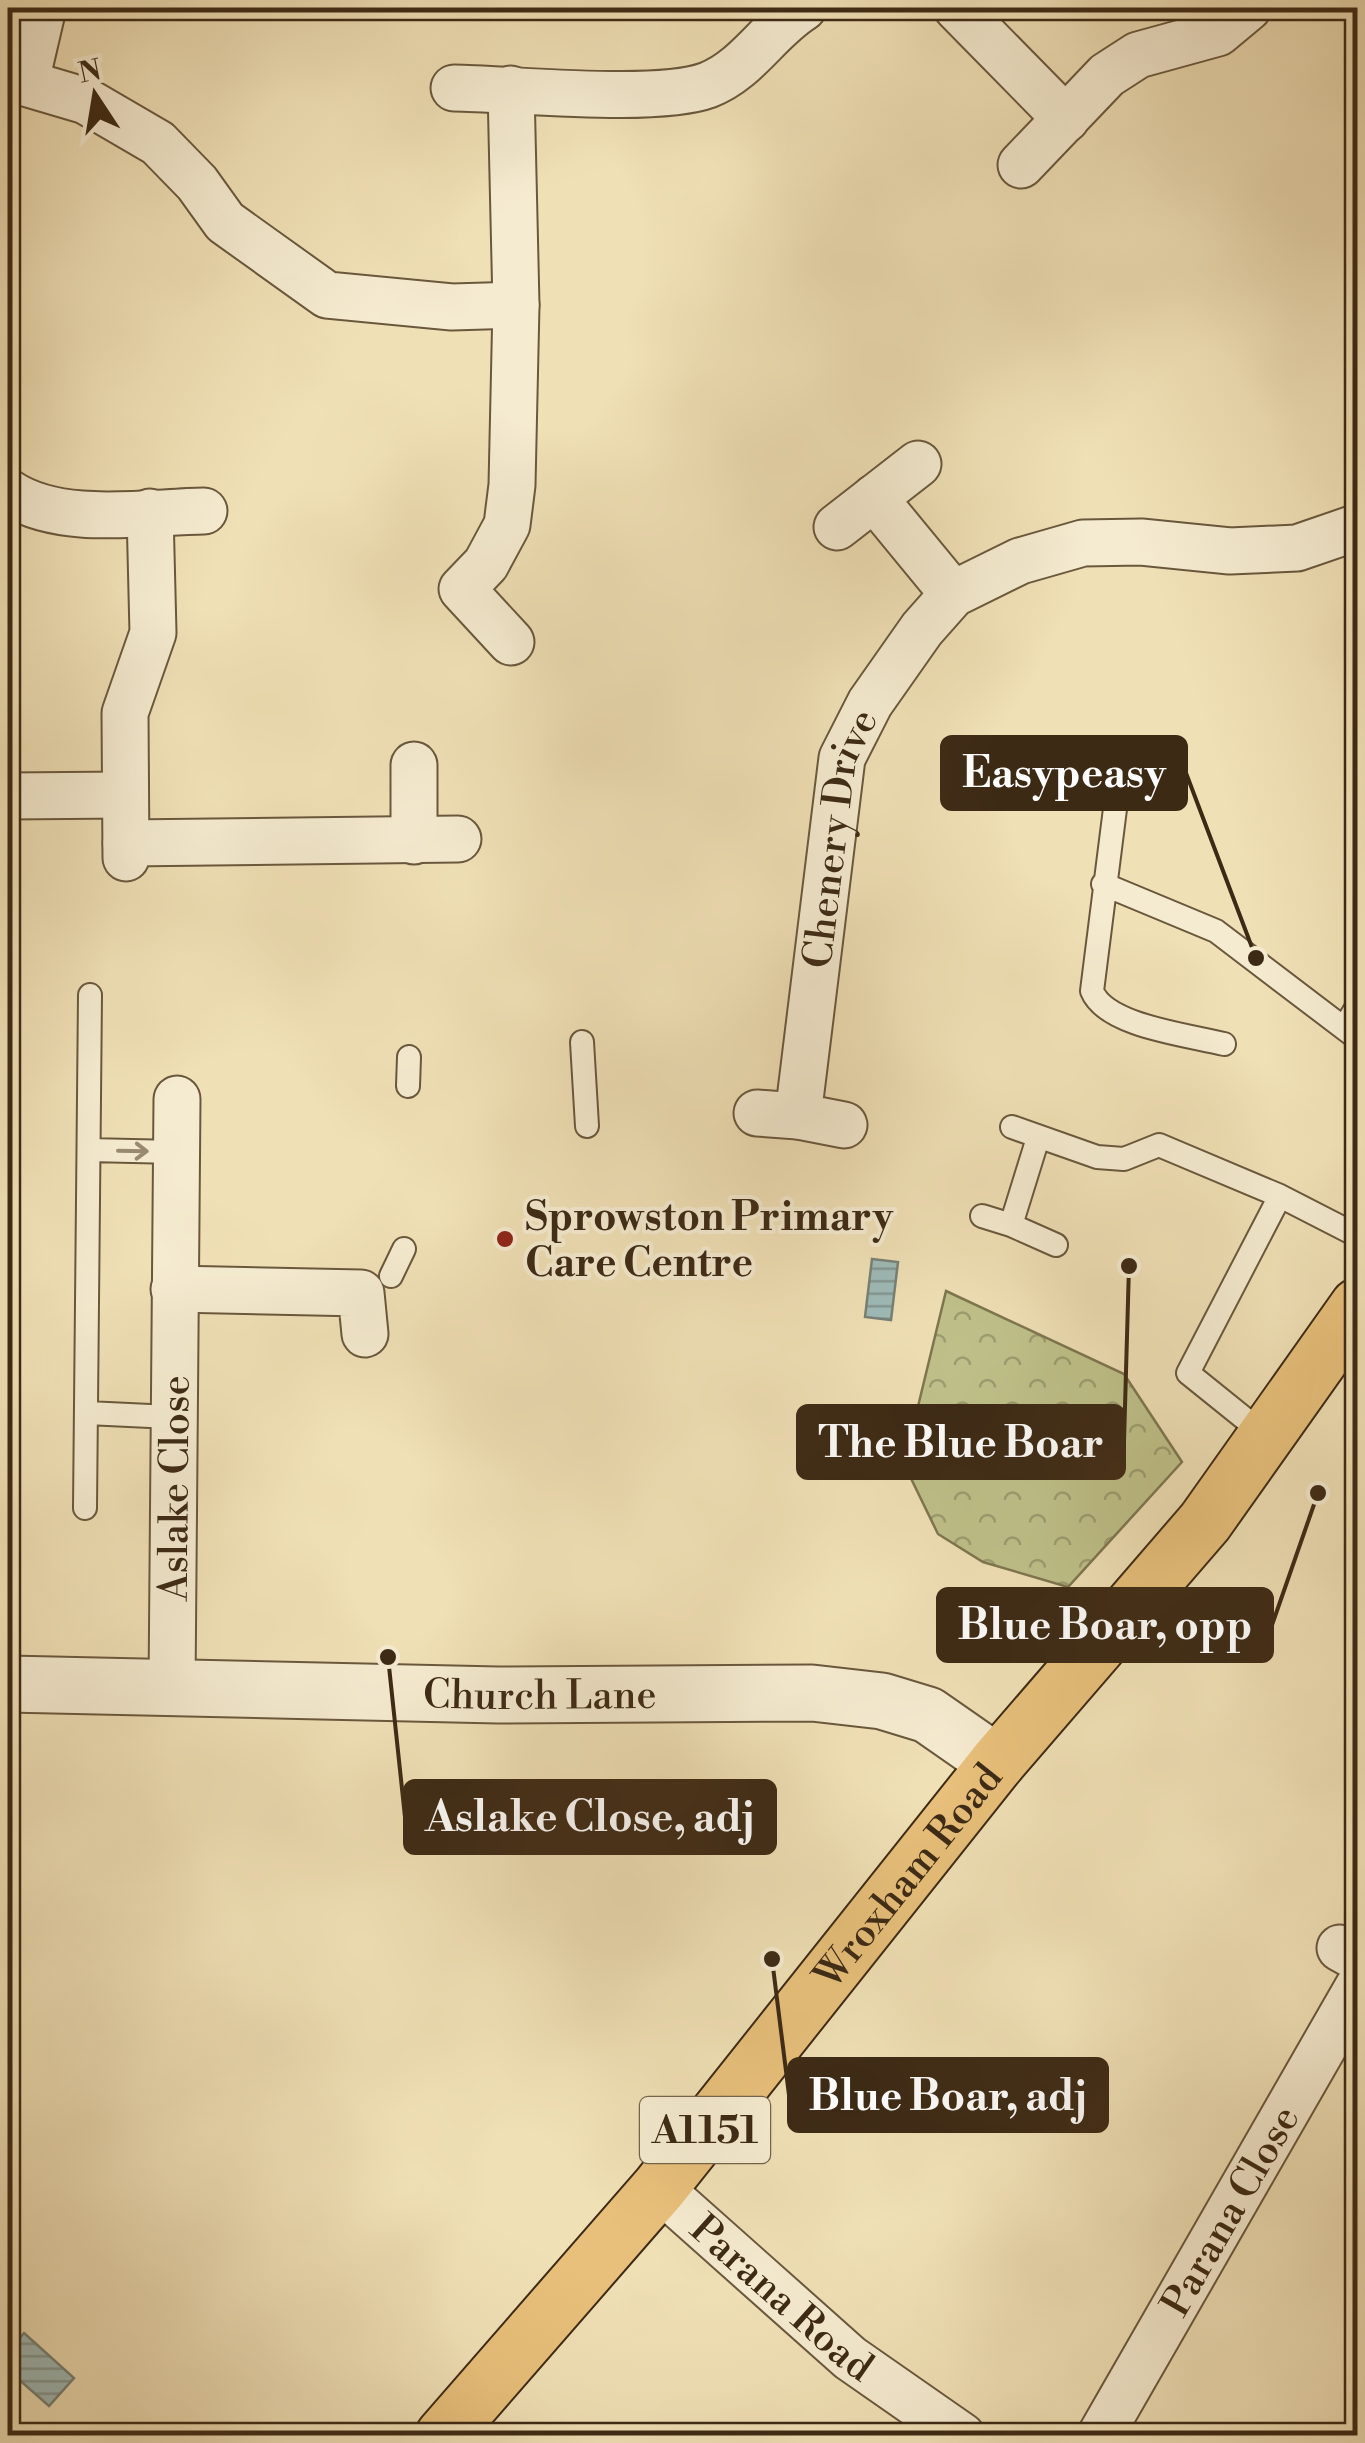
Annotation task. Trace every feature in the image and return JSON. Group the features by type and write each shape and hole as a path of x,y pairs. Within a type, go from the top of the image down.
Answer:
{"main road":[{"name":"Wroxham Road","path":"443,2436 659,2188 996,1763 1204,1522 1358,1306"}],"street":[{"path":"43,8 17,80 86,101 158,143 196,183 224,222 326,295 452,308 516,305"},
{"path":"454,88 664,92 708,85 740,66 786,18 802,8"},
{"path":"957,8 1066,119"},
{"path":"1021,165 1107,75 1138,55 1218,33 1248,8"},
{"path":"511,89 516,305 507,525 486,564 462,590 511,642"},
{"path":"837,527 918,464"},
{"path":"8,492 39,508 204,511"},
{"path":"874,498 954,594"},
{"path":"150,512 153,633 125,714 126,850 436,840 414,765"},
{"name":"Chenery Drive","path":"844,1124 777,1115 842,758 870,704 922,628 954,594 1020,561 1083,544 1141,542 1230,551 1297,548 1358,527"},
{"path":"8,796 125,795"},
{"name":"Aslake Close","path":"172,1688 177,1098"},
{"path":"174,1289 380,1288"},
{"name":"Church Lane","path":"8,1684 498,1695 812,1694 882,1701 928,1715 996,1763"},
{"name":"Parana Close","path":"1100,2436 1352,1964"},
{"name":"Parana Road","path":"659,2188 850,2358 962,2436"}],"lane":[{"path":"1118,785 1102,884 1092,991 1098,1005 1118,1017 1224,1044"},
{"path":"1102,884 1216,931 1351,1034 1358,1005"},
{"path":"86,1508 90,995"},
{"path":"582,1042 586,1126"},
{"path":"408,1086 409,1056"},
{"path":"1012,1127 1097,1157 1124,1159 1159,1145 1280,1196 1358,1236"},
{"path":"1011,1226 1038,1138"},
{"path":"90,1150 176,1152"},
{"path":"1266,1436 1188,1373 1280,1196"},
{"path":"982,1216 1056,1245"},
{"path":"87,1413 172,1416"}],"green space":[{"path":"946,1291 1124,1374 1182,1462 1068,1587 983,1562 938,1534 904,1464"}],"water":[{"path":"872,1259 898,1262 891,1320 865,1317"},
{"path":"24,2333 74,2378 49,2406 8,2370 8,2352"}],"place":[{"name":"Easypeasy","path":"1256,958"},
{"name":"Sprowston Primary Care Centre","path":"505,1239"},
{"name":"The Blue Boar","path":"1129,1266"},
{"name":"Blue Boar, opp","path":"1318,1493"},
{"name":"Aslake Close, adj","path":"388,1657"},
{"name":"Blue Boar, adj","path":"772,1959"}]}
